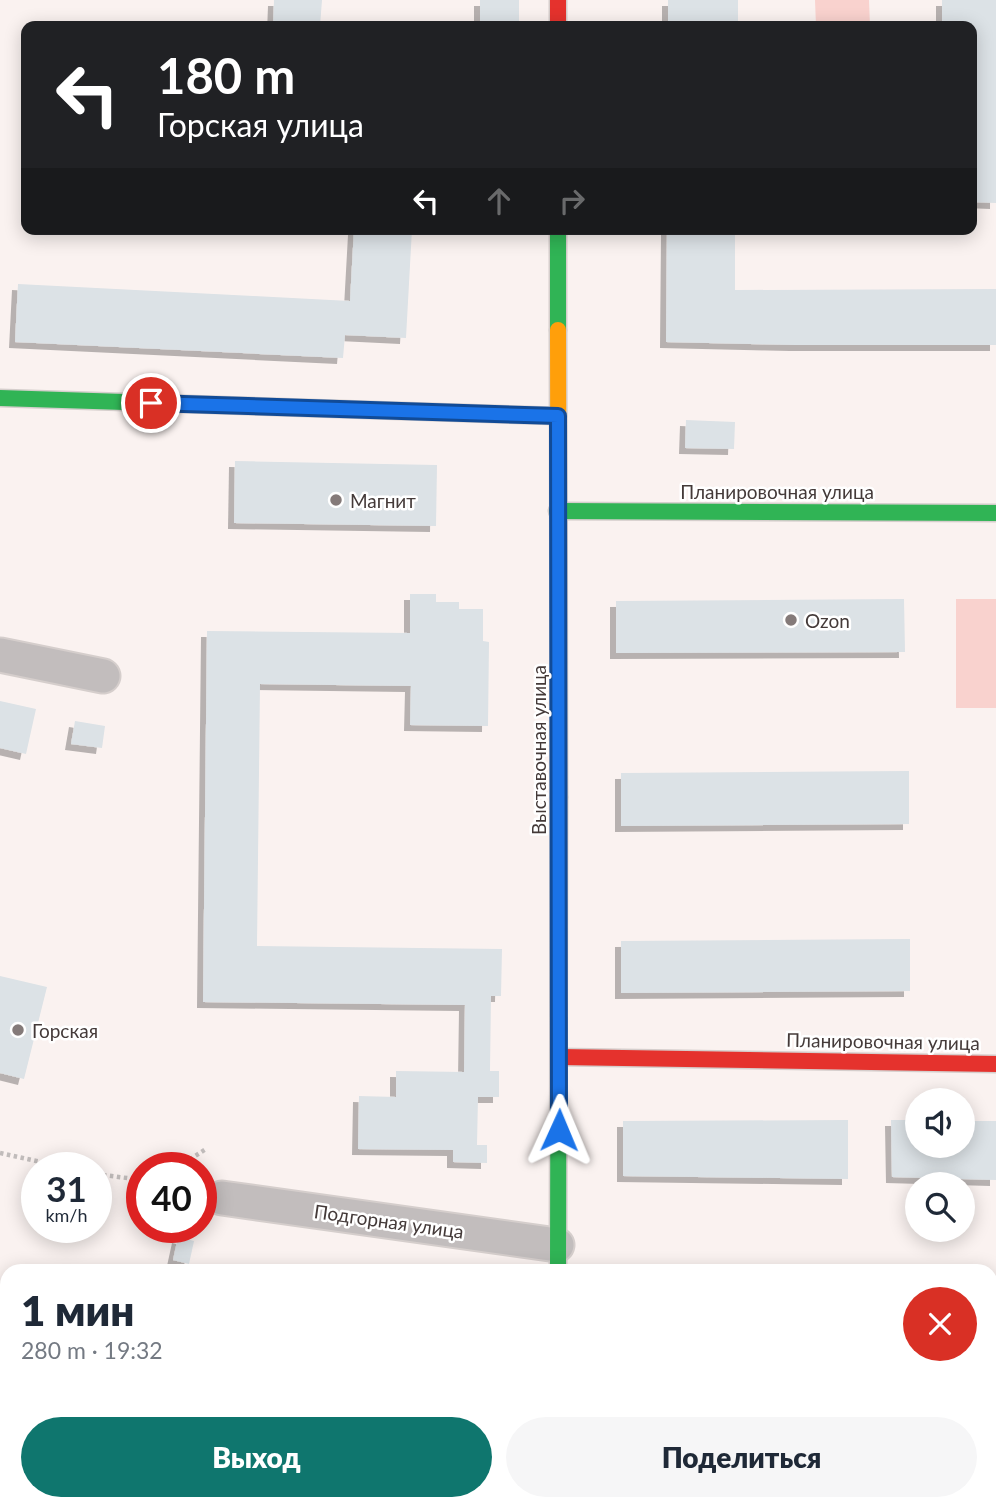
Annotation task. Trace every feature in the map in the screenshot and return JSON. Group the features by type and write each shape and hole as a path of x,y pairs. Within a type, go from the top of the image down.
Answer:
{"street":[{"path":"558,0 558,21"},
{"name":"Выставочная улица","path":"558,235 558,1258"},
{"path":"0,398 558,416"},
{"name":"Планировочная улица","path":"557,511 996,513"},
{"path":"0,655 103,676"},
{"name":"Планировочная улица","path":"560,1057 996,1064"},
{"name":"Подгорная улица","path":"222,1198 558,1258"}],"path":[{"path":"201,1152 206,1149"},
{"path":"0,1153 21,1158"}],"shaded area":[{"path":"815,0 869,0 870,21 816,21"},
{"path":"956,599 996,599 996,708 956,708"}],"building":[{"path":"274,0 322,0 320,21 273,21"},
{"path":"480,0 519,0 519,21 480,21"},
{"path":"668,0 738,0 738,21 668,21"},
{"path":"942,0 996,0 996,203 977,202 977,21 942,21"},
{"path":"354,235 412,235 406,338 345,335 343,358 15,342 18,284 350,301"},
{"path":"667,235 735,235 735,290 996,289 996,345 666,342"},
{"path":"686,420 735,422 734,449 685,448"},
{"name":"Магнит","path":"235,461 437,465 436,526 234,523"},
{"path":"410,594 436,594 436,602 459,602 459,609 483,609 483,641 489,642 488,726 410,725 411,686 260,684 257,946 502,949 501,996 491,996 490,1071 499,1071 499,1097 478,1097 477,1145 487,1145 487,1163 453,1162 453,1150 358,1149 359,1096 396,1097 396,1071 464,1072 465,1005 203,1002 207,631 410,633"},
{"path":"904,599 905,652 616,653 616,601"},
{"path":"0,701 36,709 26,754 0,748"},
{"path":"75,721 105,726 102,748 71,744"},
{"path":"909,771 909,824 621,826 621,773"},
{"path":"910,939 910,991 621,993 621,941"},
{"name":"Горская","path":"0,976 47,987 24,1079 0,1073"},
{"path":"848,1120 848,1179 623,1176 623,1121"},
{"path":"891,1120 905,1120 905,1158 975,1158 975,1121 996,1121 996,1180 975,1179 975,1172 905,1172 905,1177 892,1177"},
{"path":"177,1243 194,1243 189,1264 173,1260"}],"traffic: fast":[{"path":"558,235 558,330"},
{"path":"0,398 558,416"},
{"path":"557,511 996,513"},
{"path":"558,1264 559,797"}],"traffic: slow":[{"path":"558,330 559,797"}],"traffic: jam":[{"path":"558,0 558,21"},
{"path":"560,1057 996,1064"}],"place":[{"name":"Магнит","path":"336,500"},
{"name":"Ozon","path":"791,620"},
{"name":"Горская","path":"18,1030"}],"route":[{"path":"151,403 558,416 559,1130"}]}
